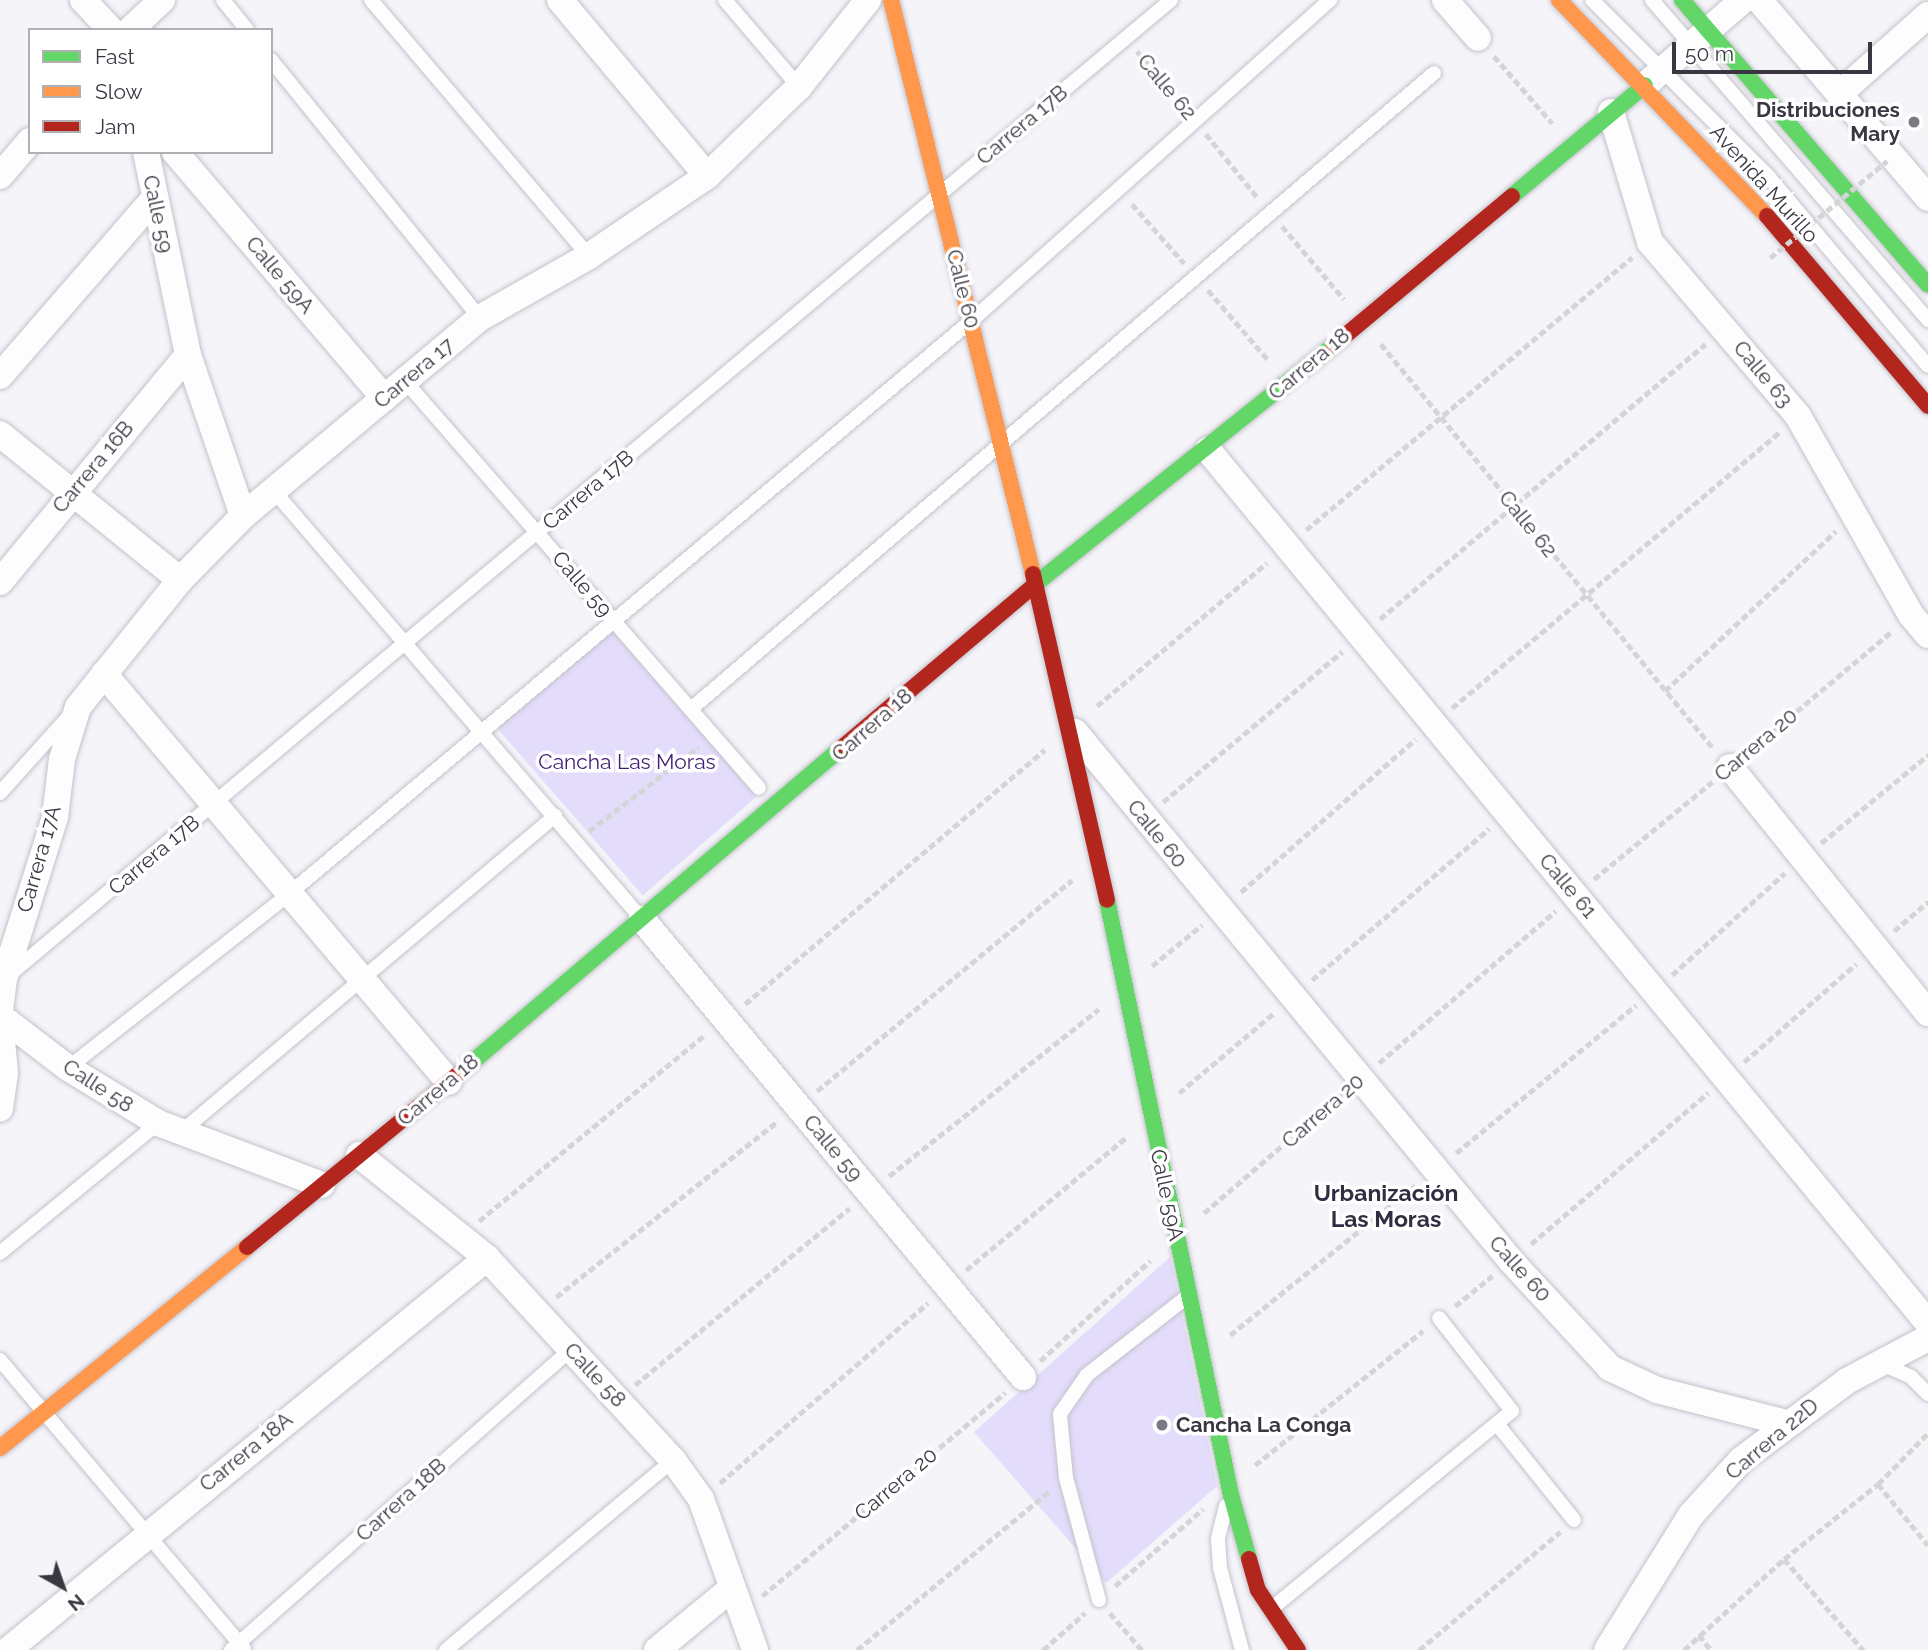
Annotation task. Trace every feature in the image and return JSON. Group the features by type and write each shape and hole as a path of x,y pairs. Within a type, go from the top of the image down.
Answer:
{"street":[{"path":"83,0 109,28"},
{"path":"132,28 162,0"},
{"path":"560,0 707,176"},
{"name":"Carrera 17","path":"78,707 180,580 243,516 480,318 589,256 707,176 799,86 868,0"},
{"name":"Calle 60","path":"891,0 1003,443 1071,727 1511,1261 1610,1368 1657,1390 1786,1423"},
{"path":"1445,0 1478,38"},
{"name":"Avenida Murillo","path":"1559,0 1655,77 1749,195 1928,406"},
{"path":"1682,0 1699,38 1928,285"},
{"name":"Carrera 18","path":"0,1448 449,1082 1037,583 1208,450 1655,77 1743,0"},
{"path":"1759,0 1925,189"},
{"path":"1839,94 1928,15"},
{"name":"Calle 63","path":"1611,112 1650,242 1798,416 1920,625"},
{"path":"0,177 28,143"},
{"name":"Calle 59","path":"146,154 188,355 243,516"},
{"name":"Calle 59A","path":"177,154 384,398"},
{"path":"0,376 155,198"},
{"name":"Carrera 16B","path":"0,582 71,492 188,355"},
{"path":"0,434 180,580"},
{"name":"Calle 61","path":"1208,450 1928,1323"},
{"path":"104,674 449,1082"},
{"name":"Carrera 17A","path":"0,1015 4,979 55,817 62,760 78,707"},
{"name":"Calle 59A","path":"1071,727 1230,1490 1258,1590 1298,1650"},
{"path":"1730,767 1928,1013"},
{"name":"Calle 59","path":"642,919 1023,1377"},
{"path":"0,1015 5,1073 0,1109"},
{"name":"Calle 58","path":"0,1015 68,1068 169,1127 322,1185"},
{"name":"Calle 58","path":"359,1155 487,1258 673,1460 701,1499 755,1650"},
{"name":"Carrera 18A","path":"8,1650 147,1532 487,1258"},
{"name":"Carrera 22D","path":"1607,1650 1691,1515 1741,1460 1786,1423 1880,1363 1928,1338"},
{"path":"657,1650 732,1588"}],"lane":[{"path":"223,0 245,28"},
{"path":"371,0 589,256"},
{"path":"725,0 799,86"},
{"name":"Carrera 17B","path":"4,979 215,805 1171,0"},
{"path":"68,1068 290,893 971,321 1329,0"},
{"path":"1592,0 1655,77 1795,206 1928,366"},
{"path":"1652,0 1699,38 1928,320"},
{"path":"273,62 480,318"},
{"path":"691,709 1434,72"},
{"name":"Calle 59","path":"405,380 759,788"},
{"path":"274,491 642,919"},
{"name":"Carrera 17","path":"0,793 78,707"},
{"path":"0,1253 169,1127 361,977 555,816"},
{"path":"1099,1600 1066,1478 1058,1427 1068,1398 1087,1375 1189,1295"},
{"path":"1270,1609 1512,1411 1439,1318"},
{"name":"Carrera 18B","path":"239,1648 571,1349"},
{"path":"0,1360 46,1410 239,1648"},
{"path":"1880,1363 1911,1377 1928,1394"},
{"path":"1497,1424 1574,1520"},
{"path":"446,1650 673,1460"},
{"path":"1230,1490 1220,1519 1219,1558 1242,1650"}],"path":[{"name":"Calle 62","path":"1126,38 1730,767"},
{"path":"1478,38 1571,145"},
{"path":"1770,258 1887,161"},
{"path":"1665,691 1854,514"},
{"name":"Carrera 20","path":"741,1615 1023,1377 1176,1237 1575,895 1730,767 1920,625"},
{"path":"576,841 713,736"},
{"path":"1202,1358 1654,990 1803,858 1928,755"},
{"path":"701,1499 948,1286 1508,813"},
{"path":"1043,1650 1230,1490 1511,1261 1928,902"},
{"path":"1684,1650 1784,1559 1878,1485 1928,1433"},
{"path":"858,1650 1066,1478"},
{"path":"1878,1485 1928,1545"},
{"path":"1419,1650 1574,1520"},
{"path":"1784,1559 1863,1650"},
{"path":"1099,1600 1142,1650"},
{"path":"1699,1635 1711,1650"}],"green space":[{"name":"Cancha Las Moras","path":"611,629 757,797 643,896 497,728"},
{"path":"1170,1257 1217,1486 1106,1583 974,1432"}],"traffic: fast":[{"path":"1682,0 1928,285"},
{"path":"1512,196 1645,85"},
{"path":"1033,586 1334,345"},
{"path":"469,1065 844,746"},
{"path":"1107,900 1231,1495 1249,1559"}],"traffic: slow":[{"path":"891,0 1033,574"},
{"path":"1559,0 1767,216"},
{"path":"0,1448 247,1247"}],"traffic: jam":[{"path":"1334,345 1512,196"},
{"path":"1767,216 1928,406"},
{"path":"1033,574 1107,900"},
{"path":"844,746 1033,586"},
{"path":"247,1247 469,1065"},
{"path":"1249,1559 1258,1590 1298,1650"}],"place":[{"name":"Distribuciones Mary","path":"1914,122"},
{"name":"Cancha La Conga","path":"1162,1425"}],"district":[{"name":"Urbanización Las Moras","path":"1386,1206"}]}
